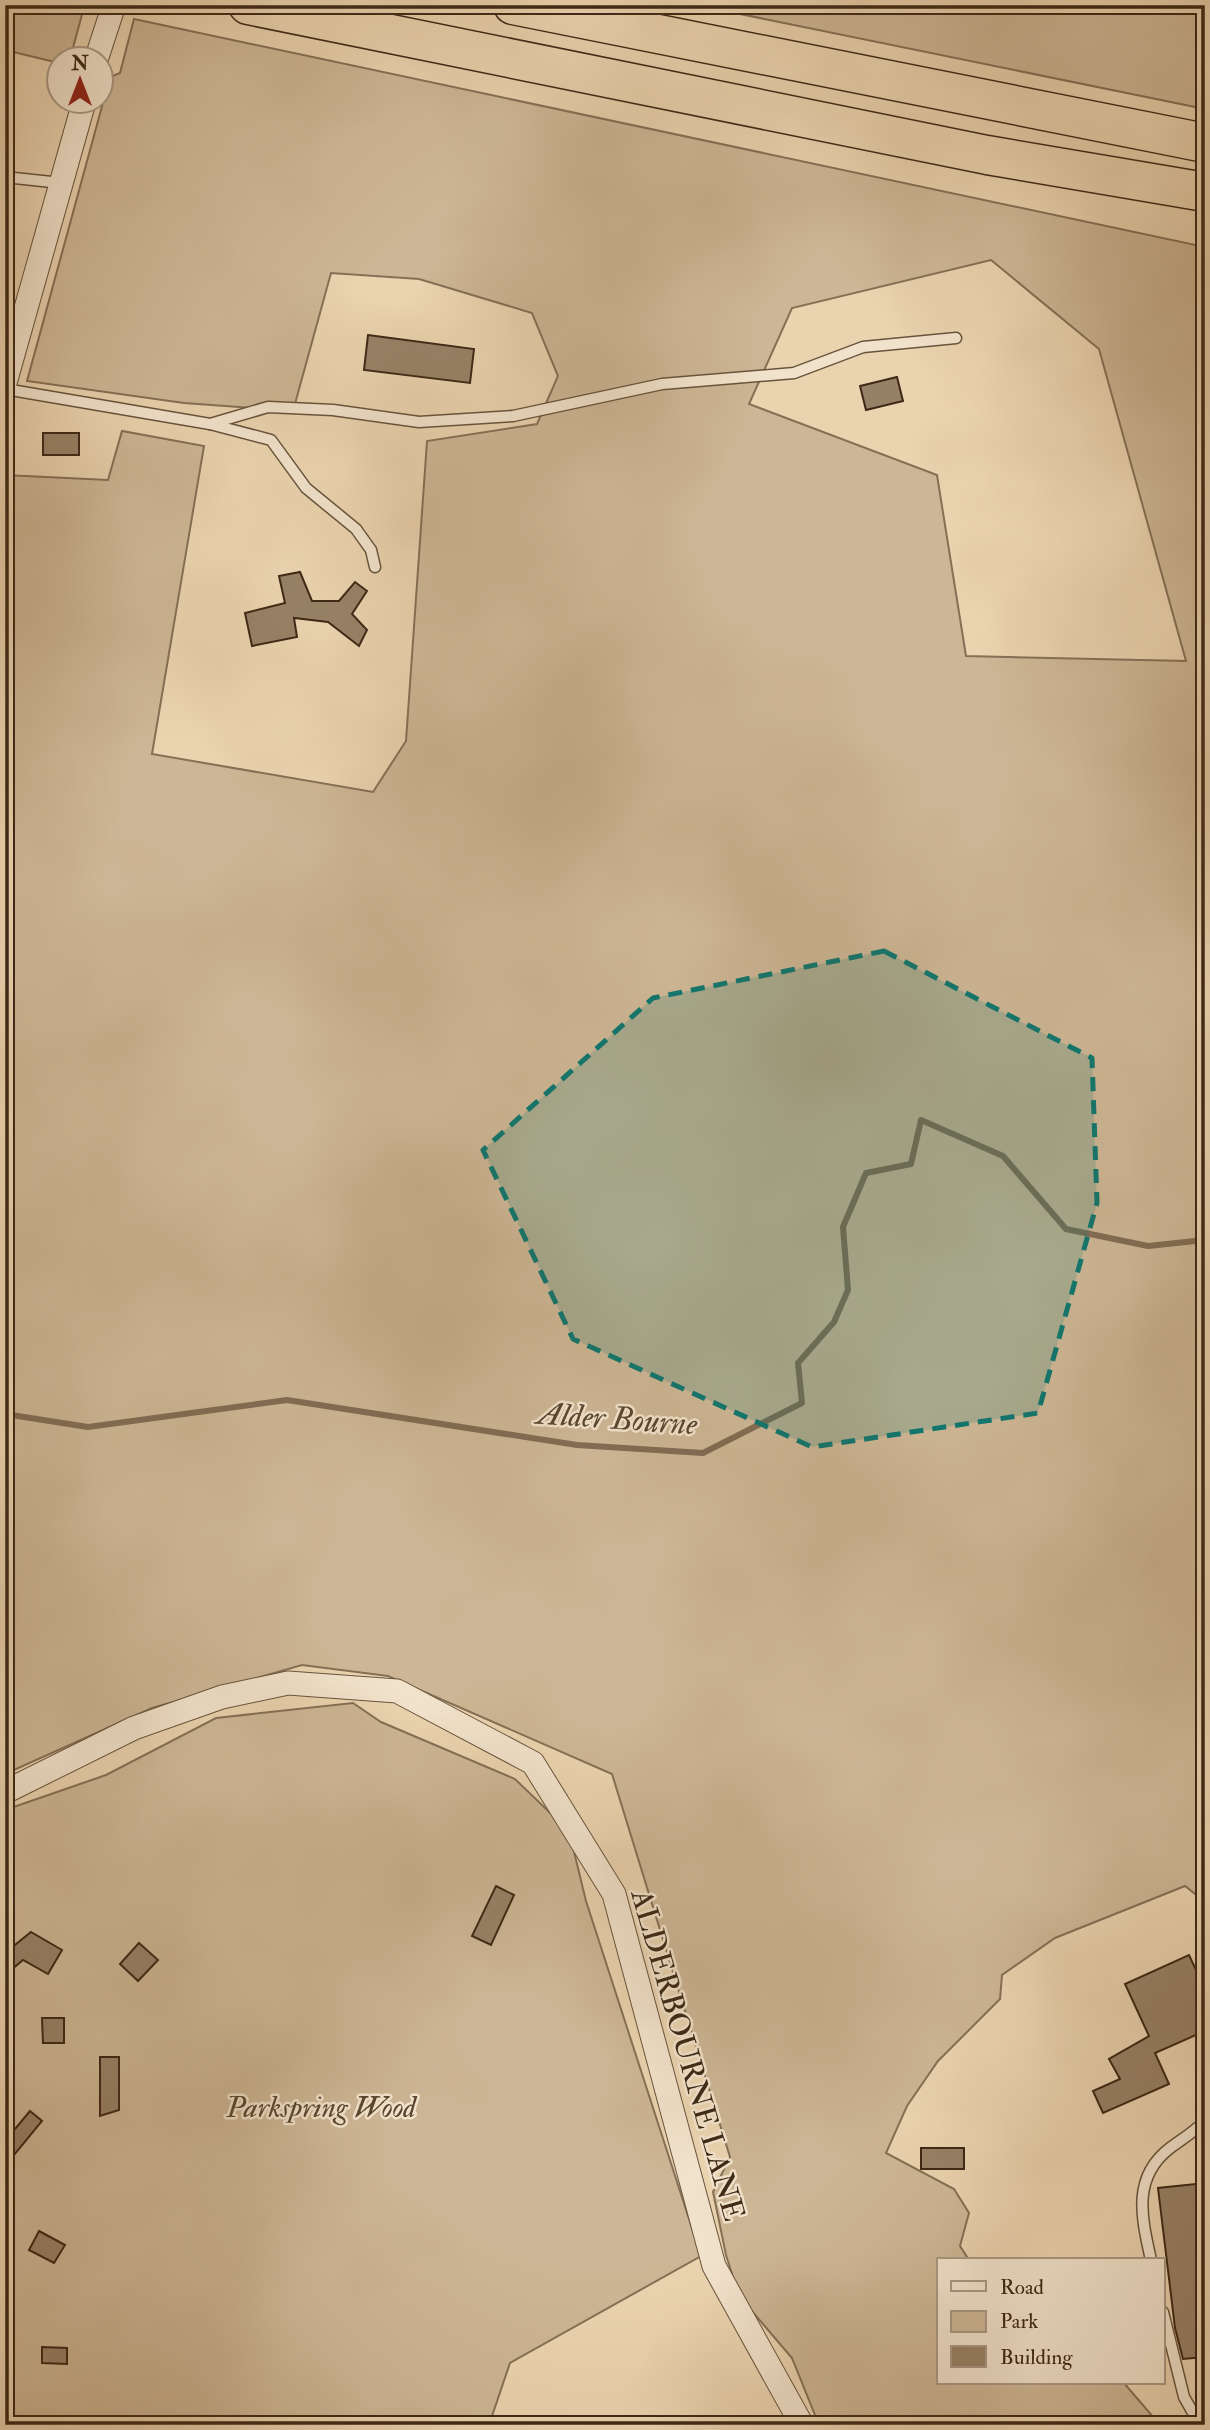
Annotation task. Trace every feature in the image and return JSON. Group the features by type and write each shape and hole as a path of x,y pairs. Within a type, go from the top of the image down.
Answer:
{"highway":[{"path":"248,5 987,155 1205,192"},
{"path":"513,5 1205,143"},
{"path":"987,155 1105,194 1205,218"}],"street":[{"path":"100,46 114,5"},
{"path":"6,377 80,116"},
{"name":"ALDERBOURNE LANE","path":"5,1792 134,1728 222,1698 289,1683 397,1691 533,1763 614,1894 714,2266 802,2425"}],"lane":[{"path":"5,177 61,183"},
{"path":"210,424 268,407 333,410 419,422 513,416 662,383 794,373 863,347 956,338"},
{"path":"6,377 271,440 306,488 356,529 371,550 375,567"},
{"path":"1151,2258 1142,2217 1145,2179 1156,2161 1205,2121"},
{"path":"1164,2316 1184,2397 1200,2425"}],"highlighted area":[{"path":"884,951 1092,1058 1097,1203 1038,1413 812,1447 573,1339 483,1150 653,998"}],"green space":[{"path":"5,5 84,7 74,46 46,46 46,60 5,50"},
{"path":"696,5 1205,5 1205,109"},
{"path":"134,19 1205,247 1205,1902 1185,1886 1055,1938 1002,1975 1000,1999 938,2061 907,2106 886,2153 954,2189 969,2213 960,2246 968,2258 937,2258 937,2384 1125,2384 1160,2425 819,2425 792,2358 739,2296 726,2255 713,2192 730,2157 612,1774 388,1676 302,1665 152,1708 5,1774 5,475 108,480 122,431 204,446 152,754 373,792 406,741 427,441 537,424 558,376 532,313 419,279 331,273 293,411 184,403 27,381 99,116 116,116 116,75 120,73","holes":["991,260 1099,349 1186,661 966,656 937,475 749,404 792,308"]},
{"name":"Parkspring Wood","path":"353,1703 381,1722 515,1779 569,1831 586,1901 701,2256 510,2363 489,2425 5,2425 5,1810 106,1775 216,1718"}],"building":[{"path":"368,335 474,349 470,383 364,370"},
{"path":"897,377 903,401 866,410 860,386"},
{"path":"43,433 79,433 79,455 43,455"},
{"path":"300,572 312,601 339,601 355,582 367,591 352,614 367,630 359,646 328,622 294,618 297,637 252,646 245,613 285,603 279,576"},
{"path":"496,1886 514,1895 491,1945 472,1936"},
{"path":"31,1932 62,1950 48,1974 23,1960 5,1975 5,1953"},
{"path":"139,1943 158,1960 138,1981 120,1964"},
{"path":"1189,1955 1205,1989 1205,2031 1155,2053 1169,2084 1103,2113 1093,2091 1120,2079 1109,2059 1149,2036 1125,1984"},
{"path":"42,2018 64,2018 64,2043 43,2043"},
{"path":"100,2057 119,2057 119,2110 100,2116"},
{"path":"30,2111 42,2121 5,2166 5,2141"},
{"path":"921,2148 964,2148 964,2169 921,2169"},
{"path":"1205,2183 1205,2357 1183,2359 1175,2328 1158,2188"},
{"path":"39,2231 65,2245 54,2263 29,2250"},
{"path":"42,2347 67,2348 67,2364 42,2363"}],"waterway":[{"name":"Alder Bourne","path":"5,1414 88,1427 287,1400 577,1445 703,1453 802,1403 798,1363 834,1322 848,1290 843,1227 866,1173 911,1164 921,1120 1003,1156 1066,1229 1148,1246 1205,1240"}]}
